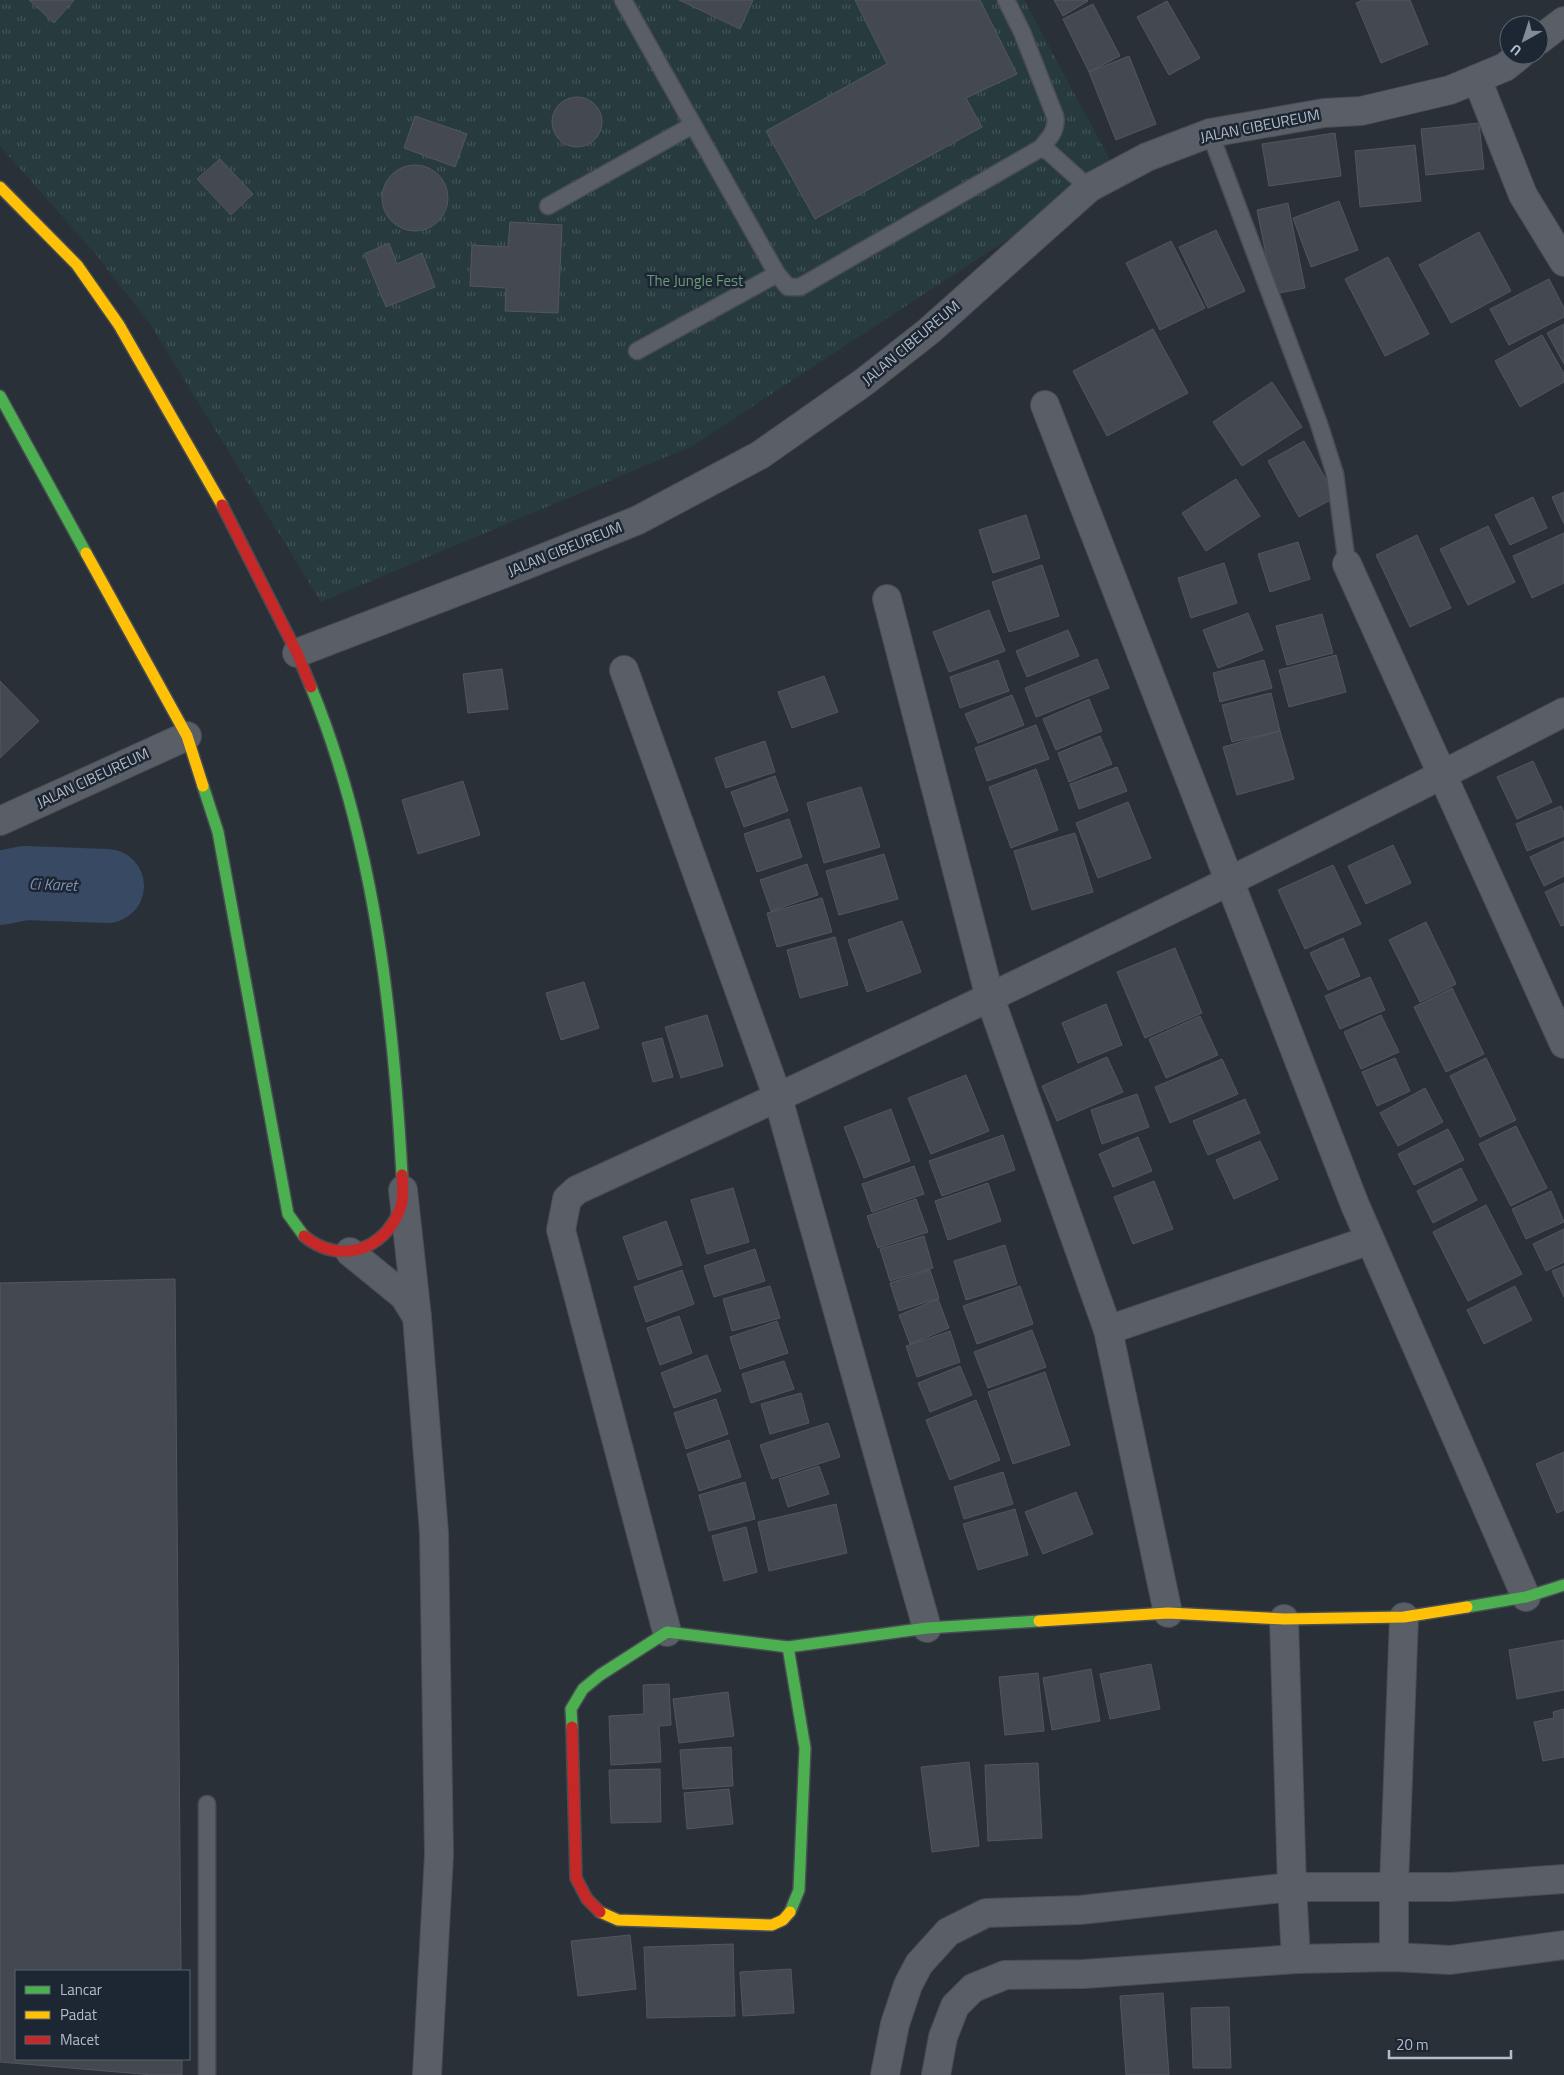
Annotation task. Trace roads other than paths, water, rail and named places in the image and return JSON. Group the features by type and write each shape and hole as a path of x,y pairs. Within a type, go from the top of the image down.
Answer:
{"street":[{"path":"1549,32 1564,21"},
{"name":"JALAN CIBEUREUM","path":"297,653 638,520 760,455 864,382 929,332 1089,188 1147,157 1210,133 1324,113 1361,111 1450,90 1477,80 1508,65"},
{"path":"1477,80 1523,196 1564,262"},
{"path":"0,187 18,203 77,265 119,325 208,477 297,653 324,719 360,837 378,944 397,1083 402,1190 417,1317 434,1533 438,1835 427,2075"},
{"path":"0,208 18,203"},
{"path":"0,396 187,736 218,832 288,1214 299,1232 316,1246 350,1252 373,1244 392,1227 401,1208 402,1190"},
{"path":"1045,405 1229,883 1370,1240 1526,1597"},
{"path":"1346,564 1564,1044"},
{"path":"887,599 990,998 1108,1330 1168,1613"},
{"path":"624,670 778,1098 927,1628"},
{"path":"667,1632 562,1230 567,1199 576,1190 778,1098 1229,883 1442,776 1564,712"},
{"name":"JALAN CIBEUREUM","path":"0,821 187,736"},
{"path":"1108,1330 1370,1240"},
{"path":"350,1252 404,1296 417,1317"},
{"path":"788,1647 805,1748 799,1890 794,1907 781,1923 772,1925 618,1920 604,1916 580,1892 576,1878 571,1709 583,1689 600,1675 667,1632 788,1647 927,1628 1168,1613 1284,1619 1404,1616 1526,1597 1564,1585"},
{"path":"1394,1957 1394,1886 1404,1616"},
{"path":"1284,1619 1296,1959"},
{"path":"885,2075 895,2024 911,1978 919,1964 936,1943 948,1932 966,1921 986,1913 1080,1910 1292,1887 1451,1887 1564,1879"},
{"path":"936,2075 943,2037 955,2006 962,1996 984,1982 1005,1975 1084,1974 1296,1959 1394,1957 1450,1960 1564,1945"}],"lane":[{"path":"623,0 777,274 788,287 800,287 1041,148 1057,124 1022,32 1006,0"},
{"path":"548,206 693,125"},
{"path":"1210,133 1327,448 1335,474 1346,564"},
{"path":"1041,148 1049,152 1089,188"},
{"path":"637,351 777,274"},
{"path":"207,1804 207,2075"}],"waterway":[{"name":"Ci Karet","path":"0,888 25,883 107,886"}],"park label":[{"name":"The Jungle Fest","path":"695,281"}]}
